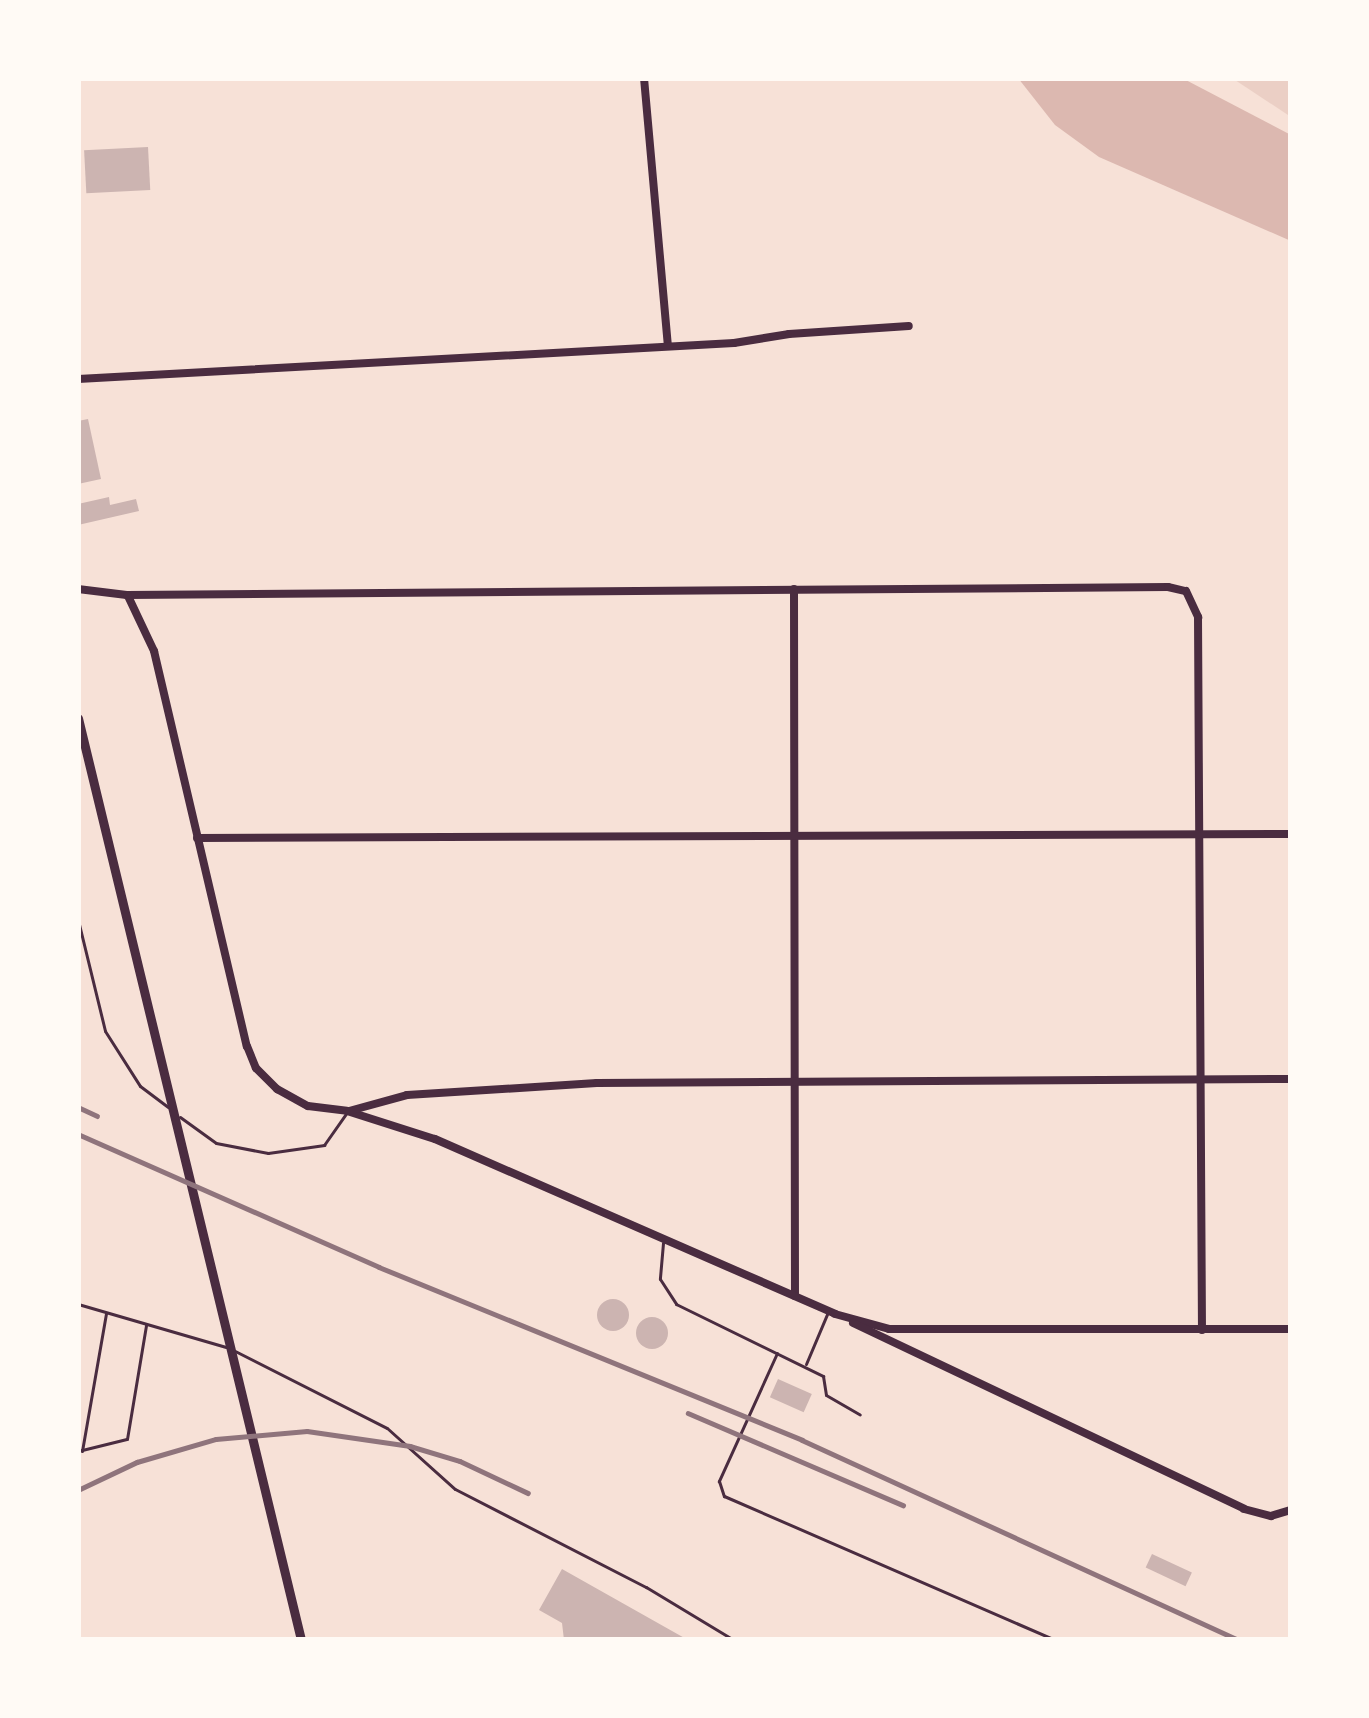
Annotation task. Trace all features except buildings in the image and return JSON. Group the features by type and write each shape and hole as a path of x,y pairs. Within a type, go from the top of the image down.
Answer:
{"street":[{"path":"644,78 668,345"},
{"path":"78,380 909,326"},
{"path":"78,589 127,595 1168,587 1186,591 1198,617 1202,1330"},
{"path":"794,589 795,1296"},
{"path":"127,595 154,651 235,1005 256,1069 277,1089 308,1106 347,1111 456,1148 832,1312 1244,1509 1271,1516 1291,1510"},
{"path":"78,718 265,1509 301,1640"},
{"path":"197,838 1291,834"},
{"path":"347,1111 407,1095 597,1082 1291,1079"},
{"path":"832,1312 890,1329 1291,1329"}],"lane":[{"path":"78,217 78,247"},
{"path":"78,920 105,1031 127,1070 210,1139 268,1153 315,1149 332,1138 347,1111"},
{"path":"664,1242 660,1279 676,1304 823,1376 826,1395 860,1415"},
{"path":"78,1304 194,1334 278,1369 387,1428 455,1489 646,1587 734,1640"},
{"path":"106,1312 80,1451 128,1438 146,1322"},
{"path":"805,1367 832,1312"},
{"path":"777,1353 719,1480 724,1496 1055,1640"}],"shaded area":[{"path":"1018,78 1182,78 1291,135 1291,241 1099,157 1055,125"},
{"path":"1232,78 1291,78 1291,117"}],"railway":[{"path":"78,1107 97,1116"},
{"path":"78,1134 379,1267 802,1440 1239,1640"},
{"path":"688,1413 903,1505"},
{"path":"78,1490 137,1462 216,1439 307,1431 410,1446 460,1461 528,1493"}]}
